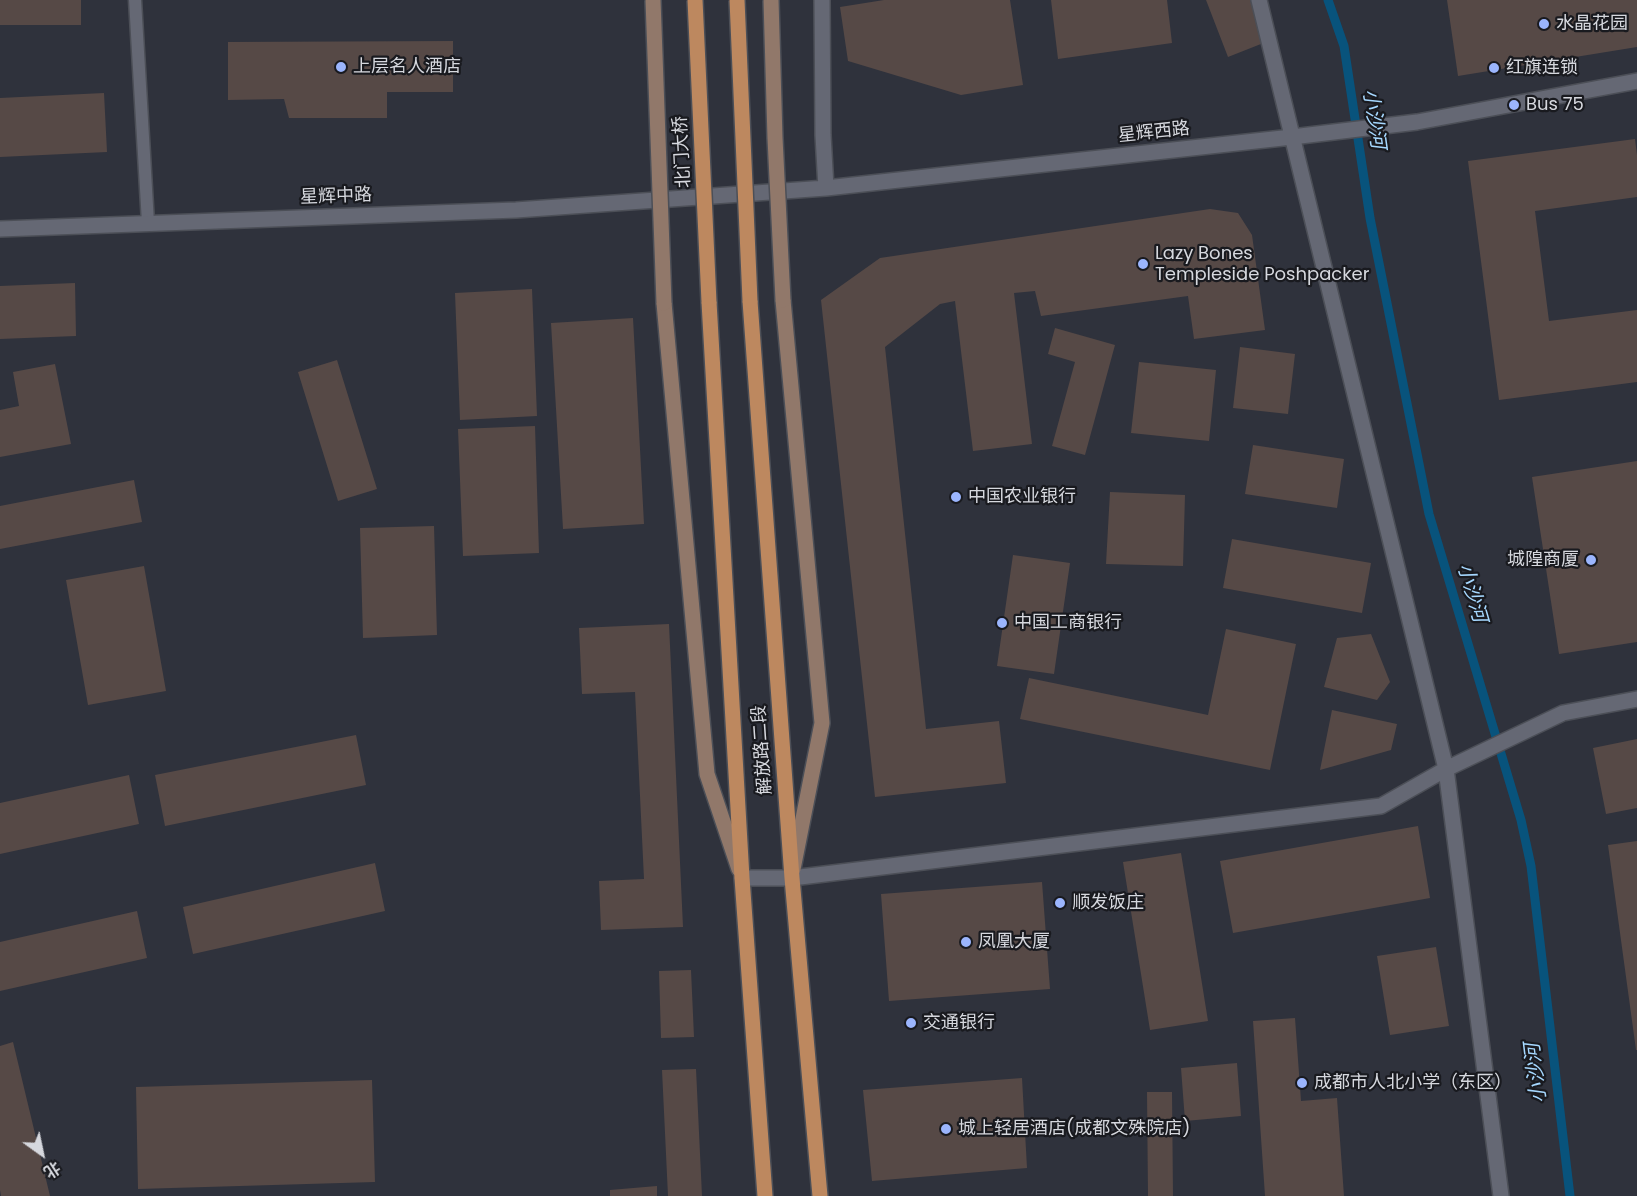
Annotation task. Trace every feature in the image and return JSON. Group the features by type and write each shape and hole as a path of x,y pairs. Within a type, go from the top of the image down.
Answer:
{"main road":[{"name":"北门大桥","path":"695,0 709,302"},
{"name":"解放路二段","path":"737,0 750,301 792,878 820,1196"},
{"name":"解放路二段","path":"709,302 742,878 765,1196"}],"street":[{"path":"653,0 664,303 707,774 742,878 792,878 1381,806 1446,769 1563,713 1637,699"},
{"path":"771,0 783,300 822,723 792,878"},
{"path":"822,0 823,135 826,188"},
{"path":"1259,0 1446,769 1500,1196"},
{"name":"星辉西路","path":"672,199 826,188 1417,122 1637,81"},
{"name":"星辉中路","path":"0,229 516,210 672,199"}],"lane":[{"path":"135,0 148,223"}],"building":[{"path":"0,0 81,0 81,25 0,25"},
{"path":"884,0 1010,0 1023,85 961,95 848,61 840,7"},
{"path":"1051,0 1167,0 1172,43 1058,59"},
{"path":"1206,0 1250,0 1266,42 1228,57"},
{"name":"水晶花园","path":"1447,0 1637,0 1637,47 1458,76"},
{"name":"上层名人酒店","path":"453,41 453,92 387,92 387,118 289,118 284,99 228,100 228,42"},
{"path":"104,93 107,152 0,157 0,98"},
{"path":"1635,139 1637,197 1535,211 1549,321 1637,310 1637,382 1499,400 1468,161"},
{"path":"1210,209 1238,213 1252,235 1265,330 1194,339 1188,296 1041,316 1035,291 1014,293 1032,444 973,451 955,301 940,304 885,347 926,729 999,721 1006,783 875,797 821,300 880,258"},
{"path":"75,283 76,336 0,339 0,286"},
{"path":"532,289 537,416 460,420 455,293"},
{"path":"633,318 644,524 563,529 551,323"},
{"path":"1055,328 1115,345 1085,455 1052,446 1075,362 1048,354"},
{"path":"1240,347 1295,354 1288,414 1233,408"},
{"path":"337,360 377,489 338,501 298,372"},
{"path":"1139,362 1216,370 1209,441 1131,433"},
{"path":"55,364 71,444 0,457 0,410 19,406 13,372"},
{"path":"535,426 539,553 463,556 458,429"},
{"path":"1253,445 1344,459 1337,508 1245,494"},
{"name":"城隍商厦","path":"1637,461 1637,642 1559,654 1532,477"},
{"path":"134,480 142,522 0,549 0,506"},
{"path":"1110,492 1185,495 1183,566 1106,564"},
{"path":"434,526 437,635 363,638 360,528"},
{"path":"1232,539 1371,563 1362,613 1223,588"},
{"path":"1013,555 1070,563 1054,674 997,666"},
{"path":"144,566 166,691 88,705 66,580"},
{"path":"669,624 683,927 601,930 599,881 644,879 635,692 582,694 579,628"},
{"path":"1226,629 1296,644 1270,770 1020,719 1029,678 1208,715"},
{"path":"1371,634 1390,682 1377,700 1324,687 1337,638"},
{"path":"1332,710 1397,724 1391,750 1320,770"},
{"path":"356,735 366,785 165,826 155,775"},
{"path":"1637,739 1637,808 1606,814 1593,748"},
{"path":"129,775 139,824 0,854 0,803"},
{"path":"1418,826 1430,898 1233,933 1220,861"},
{"path":"1637,841 1637,1050 1636,1050 1608,845"},
{"path":"1181,853 1208,1021 1150,1030 1123,862"},
{"path":"375,863 385,911 193,954 183,907"},
{"name":"凤凰大厦","path":"1042,882 1050,989 889,1001 881,894"},
{"path":"137,911 147,958 0,991 0,942"},
{"path":"1436,947 1449,1026 1390,1035 1377,956"},
{"path":"691,970 694,1037 661,1038 659,971"},
{"path":"1295,1018 1301,1101 1337,1098 1344,1196 1265,1196 1253,1021"},
{"path":"13,1042 50,1196 1,1196 0,1046"},
{"path":"1237,1063 1241,1116 1185,1121 1181,1068"},
{"path":"696,1069 702,1196 668,1196 662,1070"},
{"name":"城上轻居酒店(成都文殊院店)","path":"1022,1078 1027,1168 872,1181 863,1090"},
{"path":"372,1080 375,1182 138,1189 136,1087"},
{"path":"1147,1092 1172,1092 1173,1196 1148,1196"},
{"path":"657,1186 657,1196 610,1196 610,1190"}],"waterway":[{"name":"小沙河","path":"1328,0 1344,46 1370,218 1429,514 1521,820 1531,866 1570,1196"}],"place":[{"name":"水晶花园","path":"1544,24"},
{"name":"上层名人酒店","path":"341,67"},
{"name":"红旗连锁","path":"1494,68"},
{"name":"Bus 75","path":"1514,105"},
{"name":"Lazy Bones Templeside Poshpacker","path":"1143,264"},
{"name":"中国农业银行","path":"956,497"},
{"name":"城隍商厦","path":"1591,560"},
{"name":"中国工商银行","path":"1002,623"},
{"name":"顺发饭庄","path":"1060,903"},
{"name":"凤凰大厦","path":"966,942"},
{"name":"交通银行","path":"911,1023"},
{"name":"成都市人北小学（东区）","path":"1302,1083"},
{"name":"城上轻居酒店(成都文殊院店)","path":"946,1129"}]}
